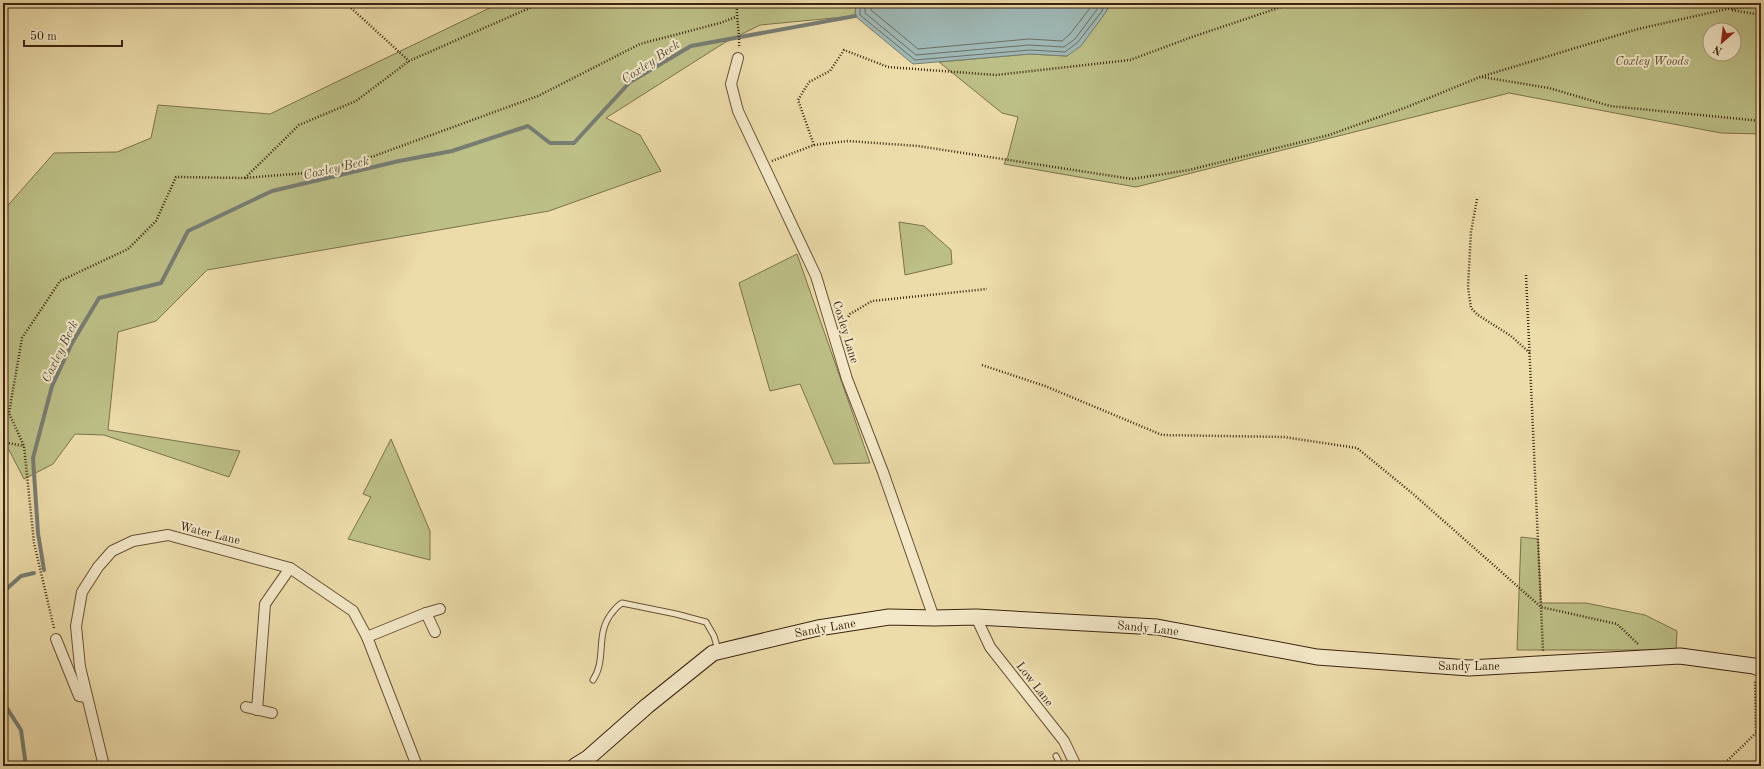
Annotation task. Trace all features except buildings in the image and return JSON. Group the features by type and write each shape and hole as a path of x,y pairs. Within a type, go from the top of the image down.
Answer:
{"street":[{"name":"Coxley Lane","path":"738,58 731,84 738,111 816,276 847,379 883,472 934,618"},
{"name":"Water Lane","path":"104,766 80,667 76,626 82,592 98,567 112,551 133,542 168,535 290,568 353,611 367,637 418,766"},
{"path":"257,710 265,604 290,568"},
{"path":"367,637 426,613 440,609"},
{"path":"426,613 435,632"},
{"name":"Sandy Lane","path":"575,766 588,758 647,706 714,653 818,628 889,617 976,617 1157,627 1317,657 1469,668 1680,656 1758,667"},
{"name":"Low Lane","path":"976,617 990,647 1064,741 1076,766"},
{"path":"56,639 79,696 87,697"},
{"path":"246,707 272,713"}],"lane":[{"path":"593,680 598,672 601,658 601,638 606,620 618,605 622,603 706,622 714,636 719,651"},
{"path":"1056,756 1061,766"}],"path":[{"path":"348,3 350,7 409,61"},
{"path":"245,178 299,125 356,101 409,61 541,3"},
{"path":"737,3 736,17 740,37 738,58"},
{"path":"814,145 798,100 809,82 830,71 844,50 888,67 996,75 1130,60 1192,37 1293,3"},
{"path":"1727,3 1727,9"},
{"path":"762,164 814,145 848,141 918,146 1132,179 1188,170 1329,135 1407,107 1480,77 1638,29 1727,9 1761,6"},
{"path":"1727,9 1761,16"},
{"path":"56,639 34,543 24,446 9,413 22,338 60,281 128,249 156,222 176,177 245,178 318,172 374,156 538,96 640,44 720,23 736,17"},
{"path":"1480,77 1549,88 1610,106 1761,122"},
{"path":"1477,199 1471,232 1468,287 1471,308 1478,315 1511,336 1530,353"},
{"path":"1526,275 1544,663"},
{"path":"835,340 850,314 872,301 987,290"},
{"path":"982,365 1045,386 1162,435 1284,437 1357,448 1412,493 1541,607 1617,624 1651,657"},
{"path":"3,442 24,446"},
{"path":"1717,766 1724,764 1756,733 1758,667"}],"green space":[{"path":"500,3 856,3 855,16 760,25 724,43 606,118 640,135 661,171 549,211 207,270 156,321 118,332 108,430 240,451 229,477 104,435 75,434 53,464 24,479 9,450 3,448 3,211 54,153 117,152 151,138 158,105 270,114"},
{"name":"Coxley Woods","path":"1110,3 1761,3 1761,134 1721,133 1509,93 1136,187 1004,164 1008,156 1018,117 1002,113 939,62 1030,54 1067,56 1106,12"},
{"path":"899,222 924,226 951,250 952,264 905,275"},
{"path":"797,254 870,463 834,464 800,384 770,391 739,283"},
{"path":"391,439 430,531 430,560 348,539 371,497 363,494"},
{"path":"1521,537 1538,539 1541,603 1586,603 1645,615 1677,631 1676,650 1517,650"}],"water":[{"path":"856,3 1110,3 1106,12 1081,46 1067,56 1030,54 913,64 855,16"}],"waterway":[{"name":"Coxley Beck","path":"44,570 38,533 33,458 52,386 72,343 99,298 161,283 188,231 272,191 399,161 452,151 528,126 550,143 574,143 630,82 691,46 855,16"},
{"name":"Coxley Beck","path":"3,592 21,576 34,573"},
{"name":"Coxley Beck","path":"3,702 21,730 26,766"}]}
